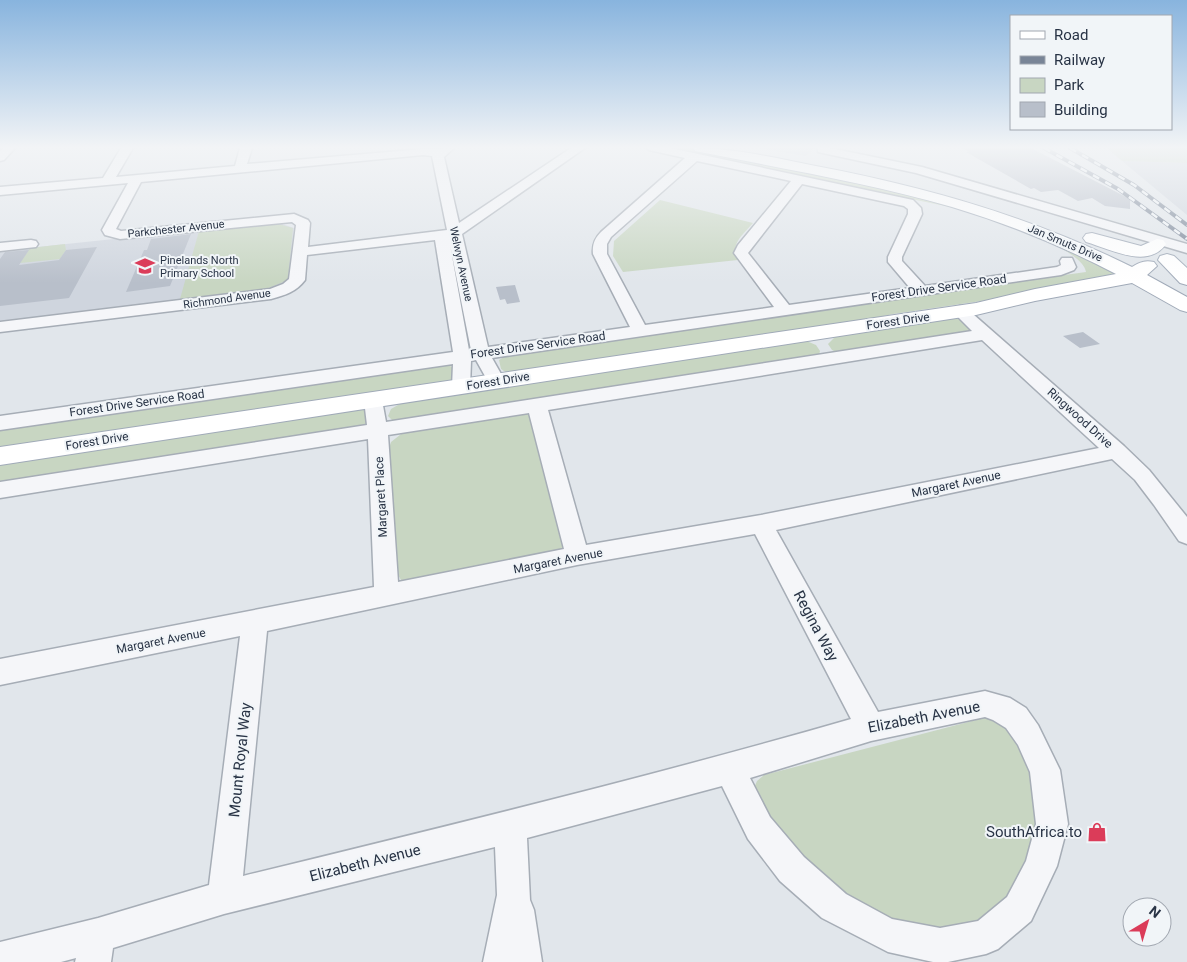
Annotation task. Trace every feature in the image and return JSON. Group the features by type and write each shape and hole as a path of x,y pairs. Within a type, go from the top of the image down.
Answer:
{"main road":[{"name":"Jan Smuts Drive","path":"918,193 982,211 1053,237 1163,266 1187,306"},
{"name":"Jan Smuts Drive","path":"953,193 978,199 1071,231 1163,266 1187,288"},
{"name":"Forest Drive","path":"0,456 960,311 1114,291 1163,266"},
{"name":"Forest Drive","path":"996,306 1036,295 1123,279 1163,266"},
{"path":"1163,266 1187,299"},
{"path":"1114,291 1187,312"}],"street":[{"name":"Parkchester Avenue","path":"128,193 109,230 114,234 294,218 303,223 300,252"},
{"name":"Welwyn Avenue","path":"435,193 481,354 496,381"},
{"name":"Welwyn Avenue","path":"443,193 462,357 461,387"},
{"path":"300,252 448,234 511,193"},
{"path":"640,330 600,254 599,245 601,239 652,193"},
{"path":"785,310 741,253 757,230 791,193"},
{"path":"888,193 914,208 915,214 895,257 895,262 920,290"},
{"path":"995,193 1140,236 1163,266"},
{"path":"0,247 31,244"},
{"name":"Richmond Avenue","path":"0,327 283,291 297,280 300,252"},
{"name":"Forest Drive Service Road","path":"0,422 1061,271 1069,268 1067,261"},
{"name":"Ringwood Drive","path":"960,311 1117,451 1152,487 1187,535"},
{"path":"810,334 831,358"},
{"path":"0,490 985,334"},
{"name":"Margaret Place","path":"373,400 378,430 387,596"},
{"path":"537,406 577,556"},
{"name":"Margaret Avenue","path":"0,672 387,596 577,556 761,524 1117,451"},
{"name":"Regina Way","path":"761,524 871,727"},
{"name":"Mount Royal Way","path":"224,897 255,622"},
{"name":"Elizabeth Avenue","path":"0,960 95,949 224,897 510,827 730,769 871,727 985,704 1000,708 1016,718 1028,735 1045,770 1052,824 1041,866 1019,909 986,937 940,946 888,935 834,906 792,869 759,828 730,769"},
{"path":"510,827 514,895 524,962"},
{"path":"500,962 514,895"}],"shaded area":[{"path":"1160,193 1187,193 1187,215"},
{"name":"Pinelands North Primary School","path":"276,222 294,228 289,280 267,289 0,322 0,251"}],"green space":[{"path":"881,193 914,194 1007,220 1116,273 1115,276 995,299 893,314 826,328 507,373 501,369 499,360 511,353 1086,272 1080,262 1067,251 1048,241 950,207"},
{"path":"660,200 753,223 736,244 735,249 738,260 623,272 613,256 614,241"},
{"path":"275,223 293,228 288,280 266,289 180,299 199,231"},
{"path":"65,244 66,250 60,259 20,263 30,248"},
{"path":"955,318 963,321 970,328 970,332 838,353 832,350 828,344 836,336"},
{"path":"804,340 816,345 820,351 819,355 394,422 388,416 391,409 405,401"},
{"path":"446,364 456,369 454,379 447,383 0,449 0,427"},
{"path":"364,408 368,412 370,422 365,426 0,487 0,462"},
{"path":"524,412 532,415 565,552 409,585 401,580 396,571 389,448 391,442 405,431"},
{"path":"999,714 1015,722 1046,820 1012,902 981,924 937,932 888,925 838,896 768,824 754,788 757,781 764,775"}],"building":[{"path":"1063,193 1118,193 1130,199 1130,209 1105,206 1092,198 1078,201"},
{"path":"191,234 170,286 126,292 144,250 147,250 151,239"},
{"path":"97,247 69,298 0,306 0,259 5,252 29,250 19,265 59,260 66,250"},
{"path":"515,285 520,302 507,304 505,299 500,300 496,287"},
{"path":"1083,332 1100,344 1080,348 1063,336"}],"railway":[{"path":"1123,193 1187,239"},
{"path":"1144,193 1187,225"}],"place":[{"name":"Pinelands North Primary School","path":"145,266"},
{"name":"SouthAfrica.to","path":"1097,832"}]}
